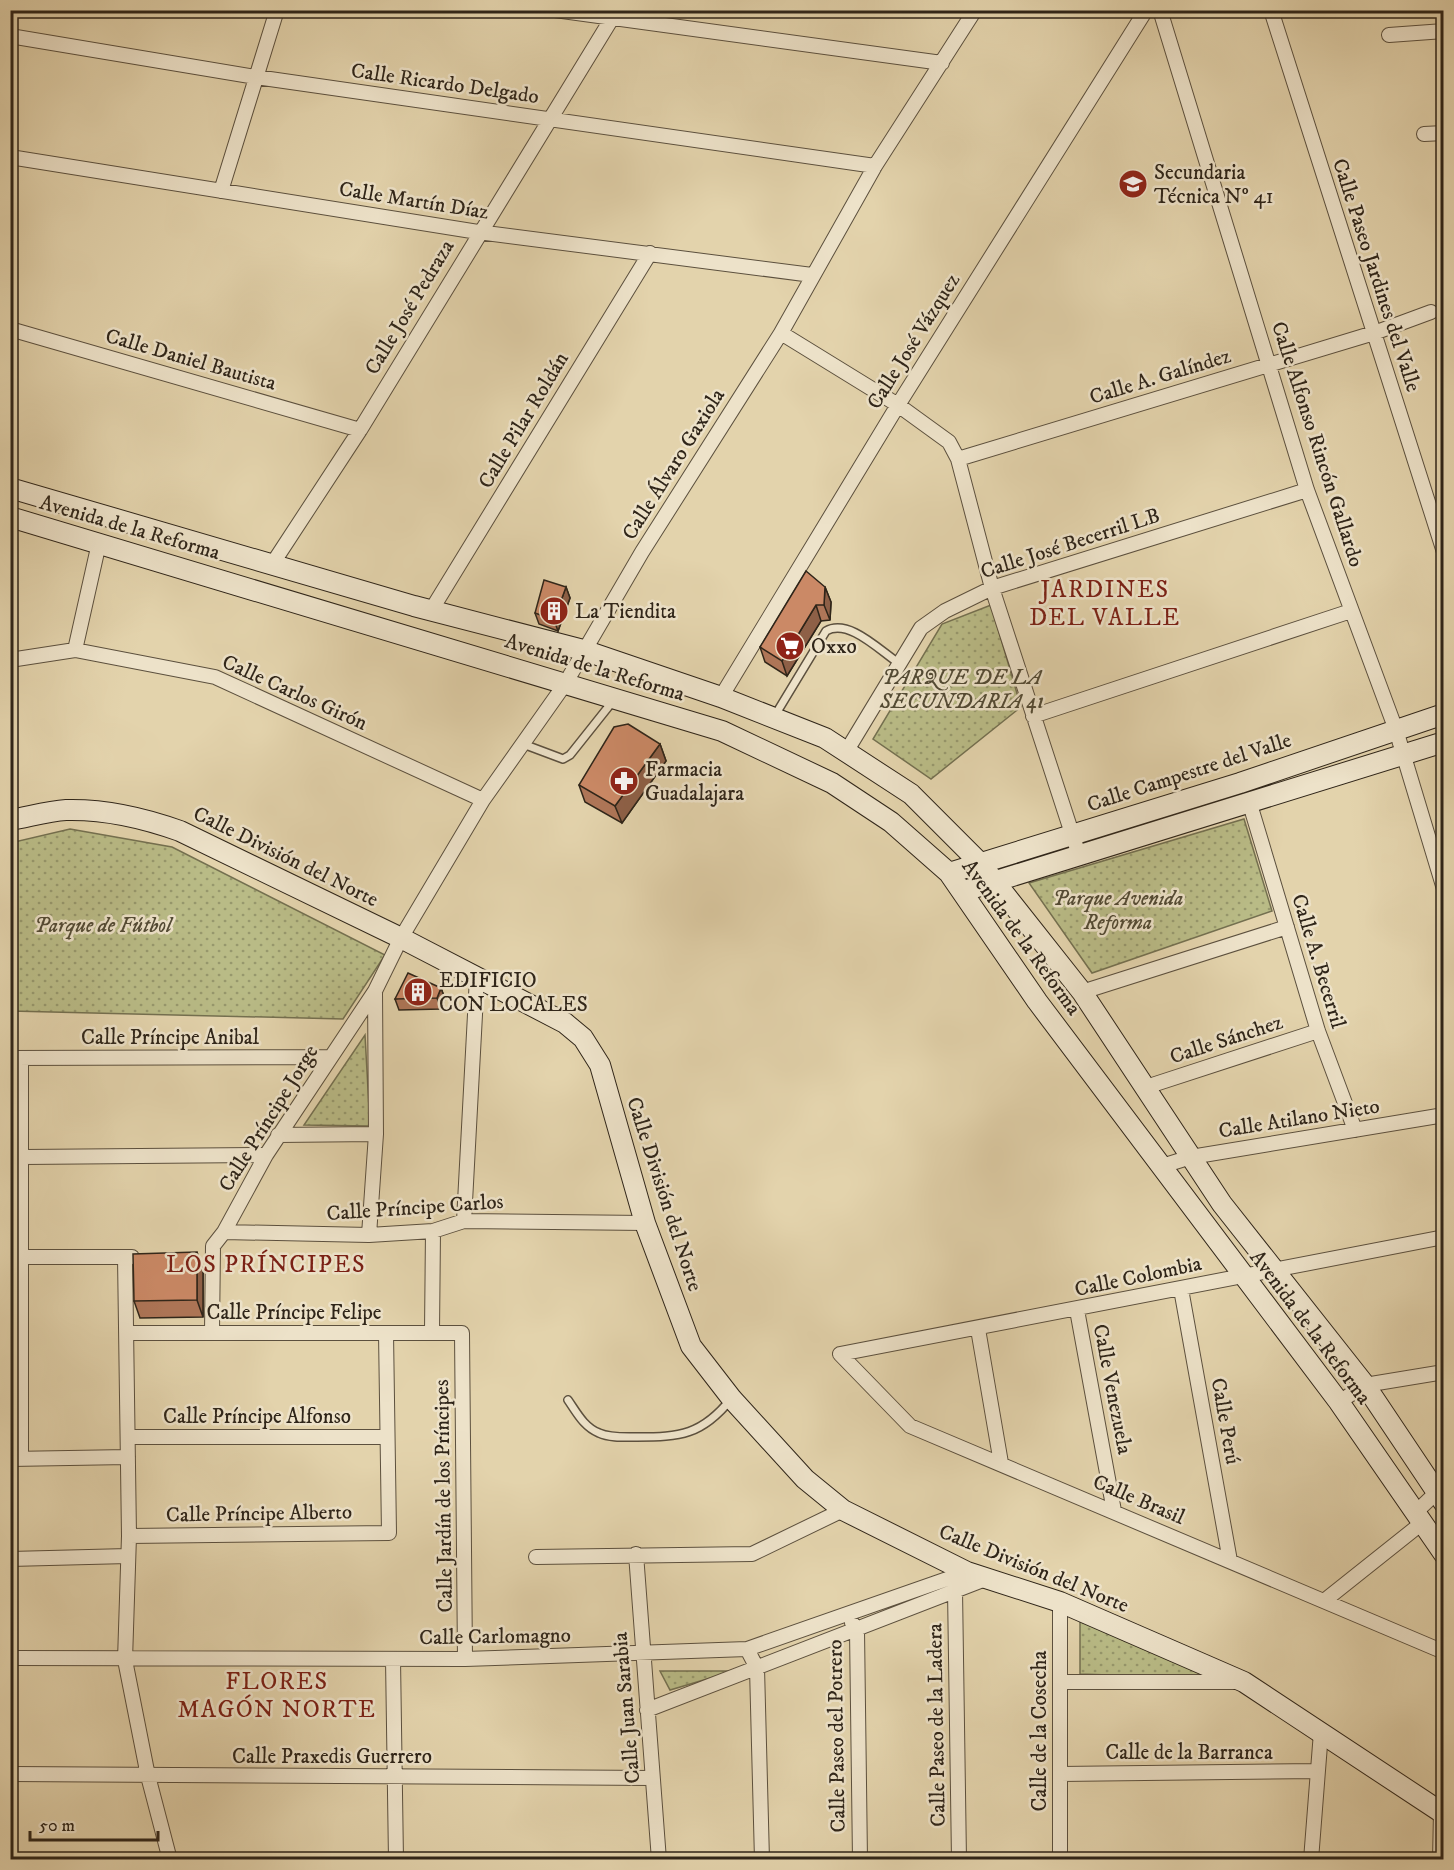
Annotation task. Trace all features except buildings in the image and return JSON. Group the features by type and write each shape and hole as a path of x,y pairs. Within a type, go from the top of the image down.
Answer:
{"main road":[{"name":"Avenida de la Reforma","path":"10,488 414,606 583,650 721,697 825,738 911,794 980,863 1082,992 1222,1204 1365,1385 1441,1496"},
{"name":"Avenida de la Reforma","path":"10,517 722,731 832,783 891,822 949,873 964,891 1037,1001 1241,1275 1339,1402 1443,1554"},
{"name":"Calle Campestre del Valle","path":"949,873 1240,783 1443,714"},
{"path":"964,891 1443,742"},
{"name":"Calle División del Norte","path":"10,820 64,810 93,811 151,821 180,831 401,938 565,1023 583,1038 600,1065 645,1223 691,1346 732,1399 805,1479 843,1510 967,1572 1060,1602 1244,1682 1442,1813"}],"street":[{"path":"221,191 277,10"},
{"path":"555,10 614,15 942,63"},
{"name":"Calle Álvaro Gaxiola","path":"401,938 483,800 565,684 583,650 781,333 875,166 975,10"},
{"name":"Calle José Vázquez","path":"721,697 898,405 1146,10"},
{"name":"Calle Alfonso Rincón Gallardo","path":"1160,10 1307,490 1396,730 1443,889"},
{"name":"Calle Paseo Jardines del Valle","path":"1271,10 1443,552"},
{"name":"Calle José Pedraza","path":"273,563 360,429 478,232 614,15"},
{"path":"1389,35 1443,31"},
{"name":"Calle Ricardo Delgado","path":"10,36 256,78 875,166"},
{"path":"1425,134 1443,133"},
{"name":"Calle Martín Díaz","path":"10,157 478,232 812,275"},
{"name":"Calle Pilar Roldán","path":"432,609 650,253"},
{"name":"Calle A. Galíndez","path":"958,459 1374,333 1431,312"},
{"name":"Calle Daniel Bautista","path":"10,329 360,429"},
{"path":"781,333 898,405 949,442 958,459 992,588 1080,855"},
{"name":"Calle José Becerril LB","path":"846,752 921,628 945,611 992,588 1307,490"},
{"path":"75,651 99,543"},
{"path":"1033,716 1351,610"},
{"name":"Calle Carlos Girón","path":"10,660 75,651 215,677 483,800"},
{"name":"Calle A. Becerril","path":"1249,801 1318,1031 1355,1130"},
{"path":"1082,992 1287,927"},
{"name":"Calle Príncipe Jorge","path":"212,1332 208,1249 224,1232 278,1135 375,991 401,938"},
{"path":"464,1221 477,978"},
{"path":"369,1235 376,1134 375,991"},
{"name":"Calle Sánchez","path":"1146,1087 1318,1031"},
{"name":"Calle Príncipe Anibal","path":"16,1058 330,1057"},
{"path":"16,1058 23,1157 16,1257 16,1459 128,1457"},
{"name":"Calle Atilano Nieto","path":"1162,1166 1191,1157 1443,1115"},
{"path":"278,1135 376,1134"},
{"path":"23,1157 266,1155"},
{"name":"Calle Príncipe Carlos","path":"224,1232 369,1235 433,1231 464,1221 645,1223"},
{"path":"432,1332 433,1231"},
{"name":"Calle Colombia","path":"840,1354 1077,1310 1241,1275 1443,1237"},
{"path":"16,1257 147,1256"},
{"path":"125,1257 129,1536 125,1660 148,1776 170,1860"},
{"name":"Calle Perú","path":"1180,1289 1230,1562"},
{"name":"Calle Venezuela","path":"1077,1310 1114,1511"},
{"path":"978,1329 1001,1463"},
{"name":"Calle Príncipe Felipe","path":"126,1333 462,1333"},
{"path":"386,1333 387,1437"},
{"name":"Calle Jardín de los Príncipes","path":"462,1333 465,1659"},
{"name":"Calle Brasil","path":"840,1354 910,1426 1443,1652"},
{"path":"1339,1402 1365,1385 1443,1372"},
{"name":"Calle Príncipe Alfonso","path":"128,1437 387,1437"},
{"name":"Calle Príncipe Alberto","path":"129,1536 389,1533 387,1437"},
{"path":"1324,1600 1419,1518 1441,1496"},
{"path":"536,1557 753,1554 843,1510"},
{"name":"Calle Juan Sarabia","path":"636,1554 659,1860"},
{"path":"10,1558 128,1556"},
{"name":"Calle Carlomagno","path":"10,1658 465,1659 747,1649 967,1572"},
{"path":"647,1710 988,1578"},
{"name":"Calle Paseo de la Ladera","path":"955,1590 959,1860"},
{"name":"Calle de la Cosecha","path":"1060,1602 1060,1860"},
{"name":"Calle Paseo del Potrero","path":"846,1614 857,1630 860,1860"},
{"path":"747,1649 757,1668 762,1860"},
{"path":"393,1659 396,1860"},
{"path":"1060,1682 1244,1682"},
{"path":"1311,1860 1321,1732"},
{"name":"Calle de la Barranca","path":"1060,1774 1318,1772"},
{"name":"Calle Praxedis Guerrero","path":"10,1774 652,1778"},
{"path":"1440,1860 1442,1813"}],"lane":[{"path":"773,718 826,631 834,626 846,627 900,664"},
{"path":"523,744 563,759 570,755 614,699"},
{"path":"568,1400 585,1424 600,1434 620,1437 665,1437 694,1432 720,1413 732,1399"}],"green space":[{"name":"PARQUE DE LA SECUNDARIA 41","path":"991,605 1021,707 931,779 873,739 942,624"},
{"name":"Parque Avenida Reforma","path":"1244,819 1272,911 1092,973 1029,883"},
{"name":"Parque de Fútbol","path":"70,829 172,847 385,955 343,1019 11,1011 10,843"},
{"path":"365,1035 370,1126 304,1125"},
{"path":"11,1361 17,1361 17,1440 11,1440"},
{"path":"1080,1619 1228,1679 1080,1674"},
{"path":"660,1671 734,1671 670,1690"}],"place":[{"name":"Secundaria Técnica Nº 41","path":"1133,184"},
{"name":"La Tiendita","path":"554,611"},
{"name":"Oxxo","path":"790,646"},
{"name":"Farmacia Guadalajara","path":"624,781"},
{"name":"EDIFICIO CON LOCALES","path":"418,992"}],"district":[{"name":"JARDINES DEL VALLE","path":"1105,603"},
{"name":"LOS PRÍNCIPES","path":"266,1264"},
{"name":"FLORES MAGÓN NORTE","path":"277,1695"}]}
